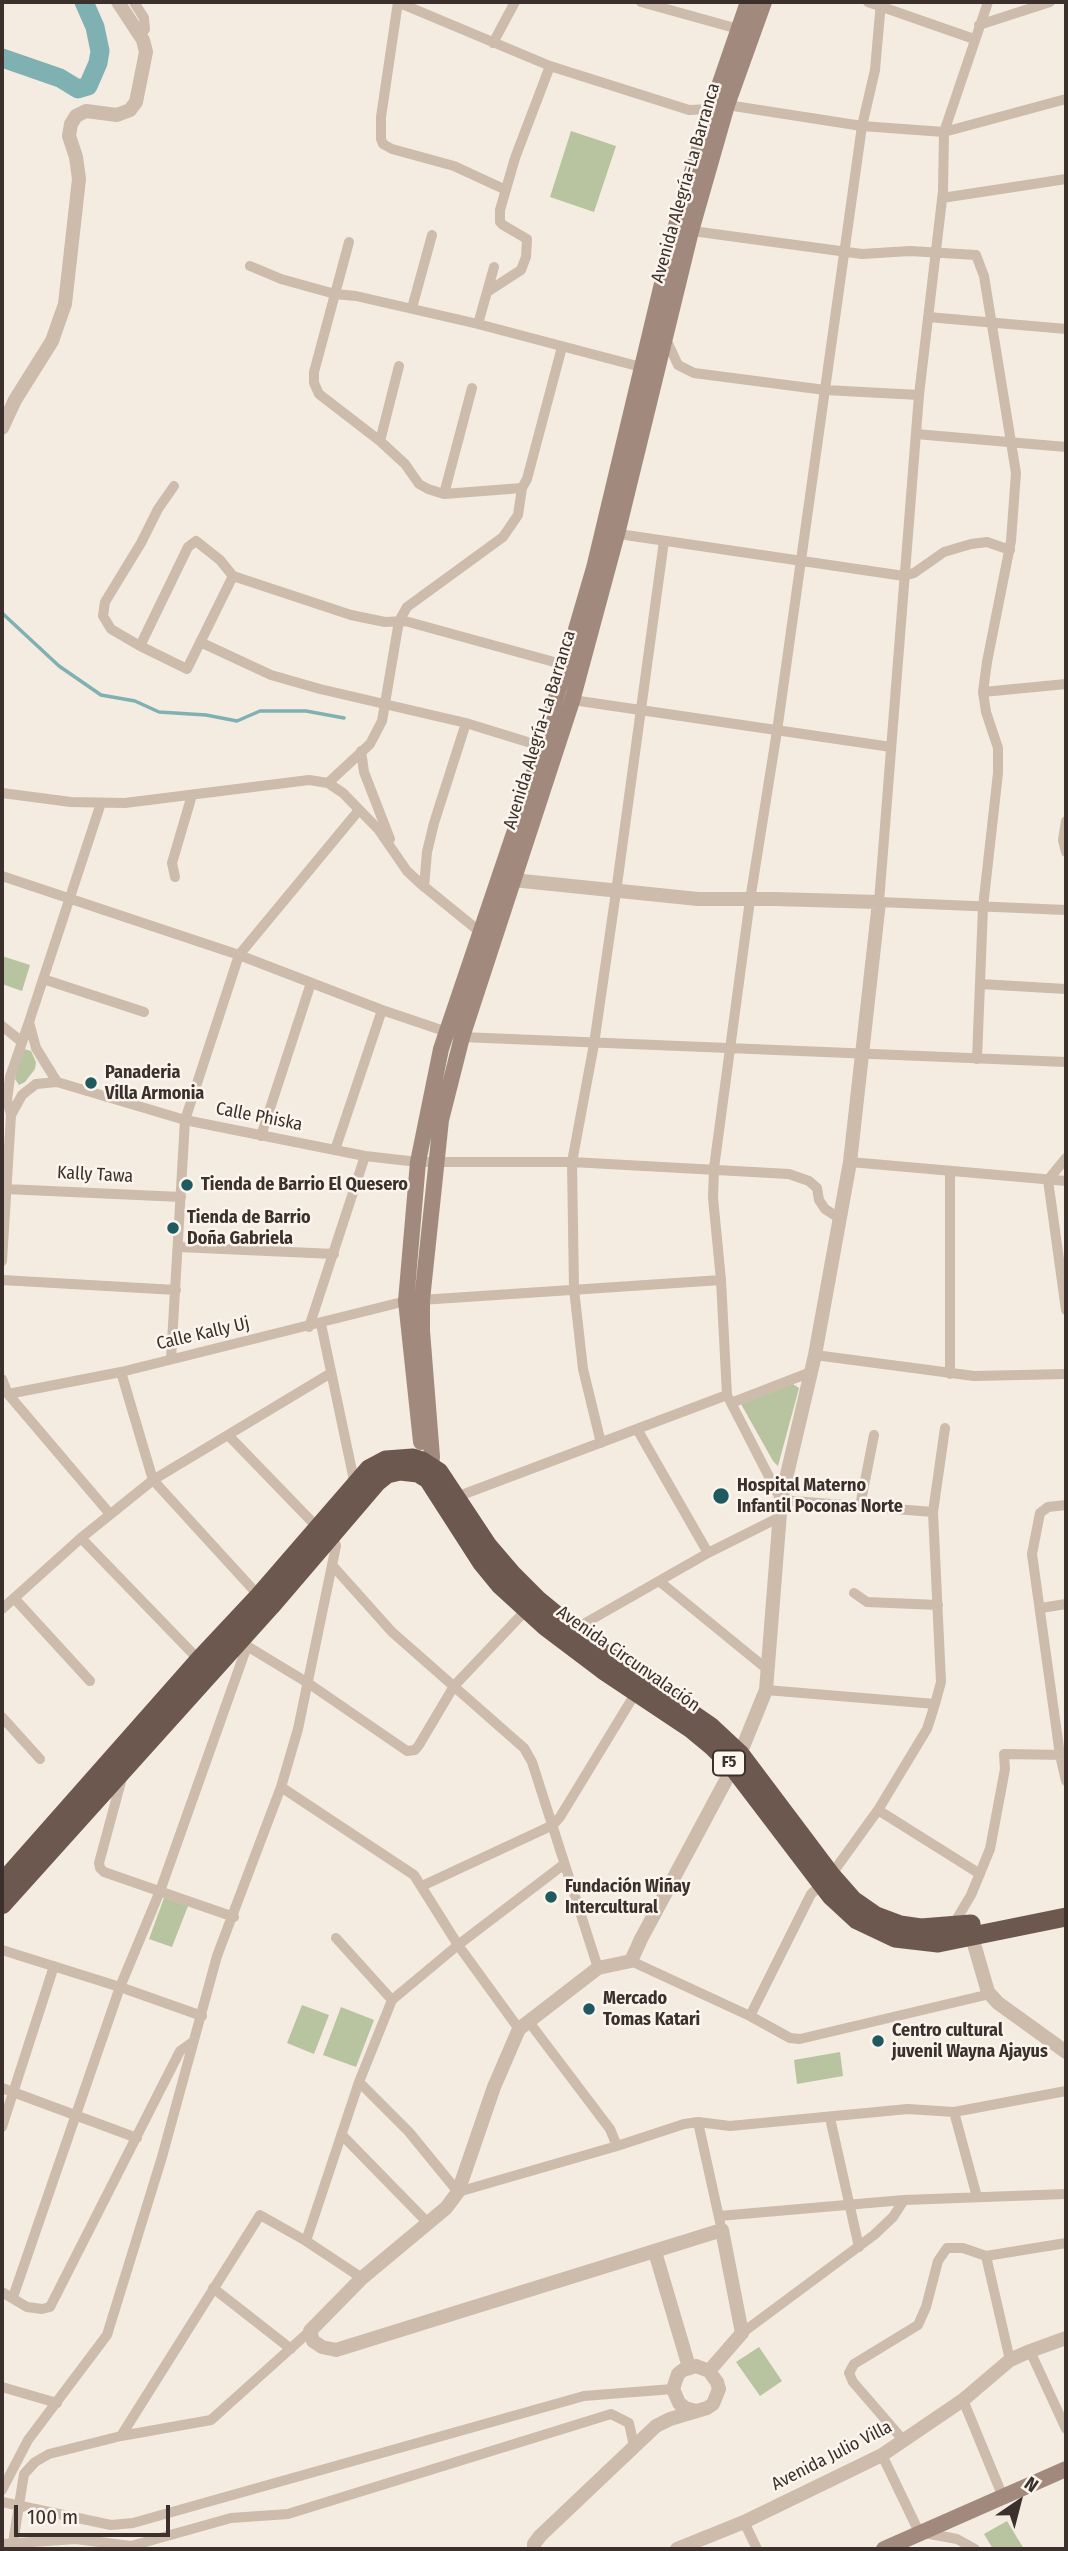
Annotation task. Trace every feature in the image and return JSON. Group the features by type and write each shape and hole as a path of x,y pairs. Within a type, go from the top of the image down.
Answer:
{"highway":[{"path":"2,1905 113,1774 199,1660 361,1489 400,1471 425,1470"},
{"name":"Avenida Circunvalación","path":"425,1470 447,1481 463,1537 500,1585 573,1630 690,1728 736,1760 857,1920 895,1938 938,1943 965,1929 1066,1905"},
{"path":"2,1883 244,1643 324,1529"},
{"name":"Avenida Circunvalación","path":"532,1605 562,1640 640,1687"},
{"name":"Avenida Circunvalación","path":"965,1929 1066,1917"}],"main road":[{"name":"Avenida Alegría-La Barranca","path":"746,32 748,2"},
{"name":"Avenida Alegría-La Barranca","path":"564,699 565,665 610,532 641,367 653,319 683,230 719,107 746,32 764,2"},
{"name":"Avenida Alegría-La Barranca","path":"425,1470 422,1331 414,1301 418,1162 454,1035 564,699 664,335 683,230"},
{"name":"Avenida Alegría-La Barranca","path":"414,1301 454,1035"},
{"path":"884,2549 913,2539 1065,2470"}],"street":[{"path":"2,428 15,400 52,341 65,304 79,179 69,136 71,124 76,116 86,111 117,115 130,110 136,102 146,52 140,36 118,2"},
{"path":"134,2 144,18 145,29 140,36"},
{"path":"506,190 454,166 392,149 383,144 381,117 397,2 550,66 681,109 719,107 862,127 944,132 1066,99"},
{"path":"493,43 515,2"},
{"path":"641,2 746,32"},
{"path":"868,2 974,39"},
{"path":"631,1961 736,1760 766,1690 781,1500 815,1355 850,1162 879,902 919,395 942,198 944,132 988,2"},
{"path":"979,25 1050,2"},
{"path":"781,1500 729,1399 713,1198 714,1168 862,127 874,70 880,4"},
{"path":"487,292 520,270 526,257 527,239 500,222 500,210 515,158 550,66"},
{"path":"942,198 1066,178"},
{"path":"683,230 862,254 935,251 976,254 984,276 1016,473 1010,550 987,662 984,692 986,712 998,748 998,773 983,907 978,1059"},
{"path":"412,309 432,235"},
{"path":"349,242 314,372 314,383 319,394 380,441 405,464 419,484 444,494 522,488"},
{"path":"250,266 281,279 335,294 356,296 478,324 641,367"},
{"path":"478,324 494,267"},
{"path":"928,317 1066,329"},
{"path":"653,319 678,365 688,372 825,390 919,395"},
{"path":"328,783 370,744 382,721 399,621 411,602 503,537 518,516 522,488 527,479 562,347"},
{"path":"380,441 399,366"},
{"path":"444,494 472,388"},
{"path":"916,434 1066,447"},
{"path":"174,486 105,601 103,616 111,629 187,669 233,576"},
{"path":"610,532 904,576 914,573 944,552 971,544 986,542 1010,550"},
{"path":"140,646 188,547 197,541 220,560 233,576 351,615 385,622 417,624 565,665"},
{"path":"600,1443 583,1369 574,1289 572,1162 594,1044 664,541"},
{"path":"200,642 271,675 466,723 549,749"},
{"path":"984,692 1066,684"},
{"path":"564,699 891,747"},
{"path":"424,887 427,852 434,823 466,723"},
{"path":"361,751 364,772 396,855"},
{"path":"2,793 71,802 125,803 309,780 328,783 343,793 378,829 407,871 487,937"},
{"path":"175,877 172,863 192,795"},
{"path":"2,1261 11,1115 6,1077 29,1022 101,803"},
{"path":"171,1359 185,1120 239,955 359,810"},
{"path":"1066,821 1063,840 1066,852"},
{"path":"2,876 239,955 454,1035 594,1044 1066,1062"},
{"path":"505,880 698,899 774,898 1066,910"},
{"path":"43,979 144,1012"},
{"path":"261,1136 311,983"},
{"path":"981,984 1066,989"},
{"path":"335,1150 382,1010"},
{"path":"11,1115 22,1095 36,1084 57,1082 36,1048 29,1022"},
{"path":"2,1026 22,1042"},
{"name":"Calle Phiska","path":"57,1082 185,1120 365,1156 418,1162 572,1162 789,1174 809,1181 817,1188 819,1200 825,1209 839,1218"},
{"path":"361,1489 331,1373 315,1325 365,1156"},
{"path":"1066,1158 1048,1180 1066,1310"},
{"path":"850,1162 1066,1181"},
{"path":"950,1171 950,1374"},
{"name":"Kally Tawa","path":"6,1189 181,1197"},
{"path":"179,1247 334,1254"},
{"path":"2,1280 176,1290"},
{"name":"Calle Kally Uj","path":"8,1394 121,1372 414,1301 721,1280"},
{"path":"815,1355 974,1376 1066,1374"},
{"path":"121,1372 153,1480 259,1596"},
{"path":"450,1499 637,1429 811,1372"},
{"path":"2,1609 81,1538 153,1480 331,1373"},
{"path":"2,1379 8,1394 110,1514"},
{"path":"750,2016 811,1894 826,1879 878,1810 927,1729 936,1704 942,1682 933,1513 945,1428"},
{"path":"637,1429 708,1553"},
{"path":"2,2490 28,2440 107,2335 159,2168 217,1956 281,1787 308,1683 336,1546 324,1529 228,1435"},
{"path":"860,1506 874,1435"},
{"path":"781,1500 933,1513"},
{"path":"1066,1505 1048,1507 1040,1513 1032,1554 1066,1781"},
{"path":"573,1630 708,1553 780,1517"},
{"path":"81,1538 199,1660"},
{"path":"332,1565 392,1632 524,1748 532,1762 598,1968"},
{"path":"659,1581 768,1670"},
{"path":"854,1593 867,1602 938,1605"},
{"path":"14,1598 90,1681"},
{"path":"1041,1608 1066,1604"},
{"path":"13,2297 120,1987 160,1891 244,1643 407,1751 415,1750 454,1686 532,1605"},
{"path":"422,1886 552,1825 560,1817 640,1687"},
{"path":"766,1690 936,1704"},
{"path":"2,1717 40,1759"},
{"path":"1063,1755 1004,1754 1005,1769 990,1849 971,1895 965,1929 990,1994 998,2003 1066,2052"},
{"path":"113,1774 100,1868 104,1872 234,1917"},
{"path":"281,1787 414,1875 458,1945 610,2129 617,2146"},
{"path":"878,1810 980,1874"},
{"path":"306,2241 359,2082 392,2000 458,1945 563,1865"},
{"path":"336,1938 392,2000"},
{"path":"2,1950 202,2016"},
{"path":"634,2446 629,2423 611,2414 288,2514 231,2518 131,2546 76,2539 9,2546 24,2474 35,2462 49,2454 121,2436 211,2420 310,2331 362,2278 446,2208 458,2192 494,2087 524,2026 598,1968 631,1961 750,2016 790,2038 808,2039 990,1994"},
{"path":"2,2127 54,1966"},
{"path":"2,2292 27,2307 50,2307 180,2051 194,2041"},
{"path":"359,2082 408,2132 458,2192"},
{"path":"2,2088 137,2138"},
{"path":"458,2192 684,2124 698,2122 730,2126 908,2109 954,2112 1066,2091"},
{"path":"954,2112 977,2197"},
{"path":"830,2118 859,2247"},
{"path":"698,2122 741,2333"},
{"path":"342,2135 428,2223"},
{"path":"719,2216 904,2200 1066,2193"},
{"path":"709,2371 741,2333 859,2247 883,2226 904,2200"},
{"path":"121,2436 260,2216 306,2241 362,2278"},
{"path":"310,2331 313,2341 322,2347 336,2350 722,2231"},
{"path":"904,2441 853,2382 849,2372 854,2364 918,2325 926,2307 938,2262 947,2248 964,2248 986,2256 1066,2243"},
{"path":"655,2252 690,2367"},
{"path":"986,2256 1010,2360"},
{"path":"213,2288 291,2348"},
{"name":"Avenida Julio Villa","path":"681,2548 744,2522 882,2455 964,2400 1010,2360 1066,2338"},
{"path":"1030,2350 1066,2429"},
{"path":"534,2549 540,2536 656,2426 670,2419 707,2409 717,2397 717,2382 709,2371 703,2367 690,2367 678,2374 674,2393 656,2426"},
{"path":"2,2387 57,2403"},
{"path":"674,2393 685,2408 696,2411"},
{"path":"2,2502 111,2525 133,2524 584,2396 674,2393"},
{"path":"964,2400 1003,2497"},
{"path":"882,2455 913,2539 957,2539 975,2549"},
{"path":"744,2522 757,2549"}],"green space":[{"path":"571,131 616,146 594,212 550,197"},
{"path":"2,956 30,965 22,991 2,984"},
{"path":"21,1048 31,1051 36,1062 35,1069 25,1082 19,1085 15,1079"},
{"path":"793,1384 799,1388 778,1466 741,1404"},
{"path":"164,1898 188,1906 172,1947 149,1939"},
{"path":"302,2005 329,2015 314,2054 287,2043"},
{"path":"341,2007 374,2020 356,2067 323,2055"},
{"path":"840,2052 843,2076 797,2084 794,2060"},
{"path":"759,2347 782,2381 760,2396 736,2362"},
{"path":"1007,2521 1024,2549 993,2549 984,2534"}],"waterway":[{"path":"2,58 60,78 78,89 88,86 100,51 95,27 84,2"},
{"path":"2,613 59,666 101,695 135,701 159,712 206,715 237,721 260,711 306,711 344,718"}],"place":[{"name":"Panaderia Villa Armonia","path":"91,1083"},
{"name":"Tienda de Barrio El Quesero","path":"187,1185"},
{"name":"Tienda de Barrio Doña Gabriela","path":"173,1228"},
{"name":"Hospital Materno Infantil Poconas Norte","path":"721,1496"},
{"name":"Fundación Wiñay Intercultural","path":"551,1897"},
{"name":"Mercado Tomas Katari","path":"589,2009"},
{"name":"Centro cultural juvenil Wayna Ajayus","path":"878,2041"}]}
